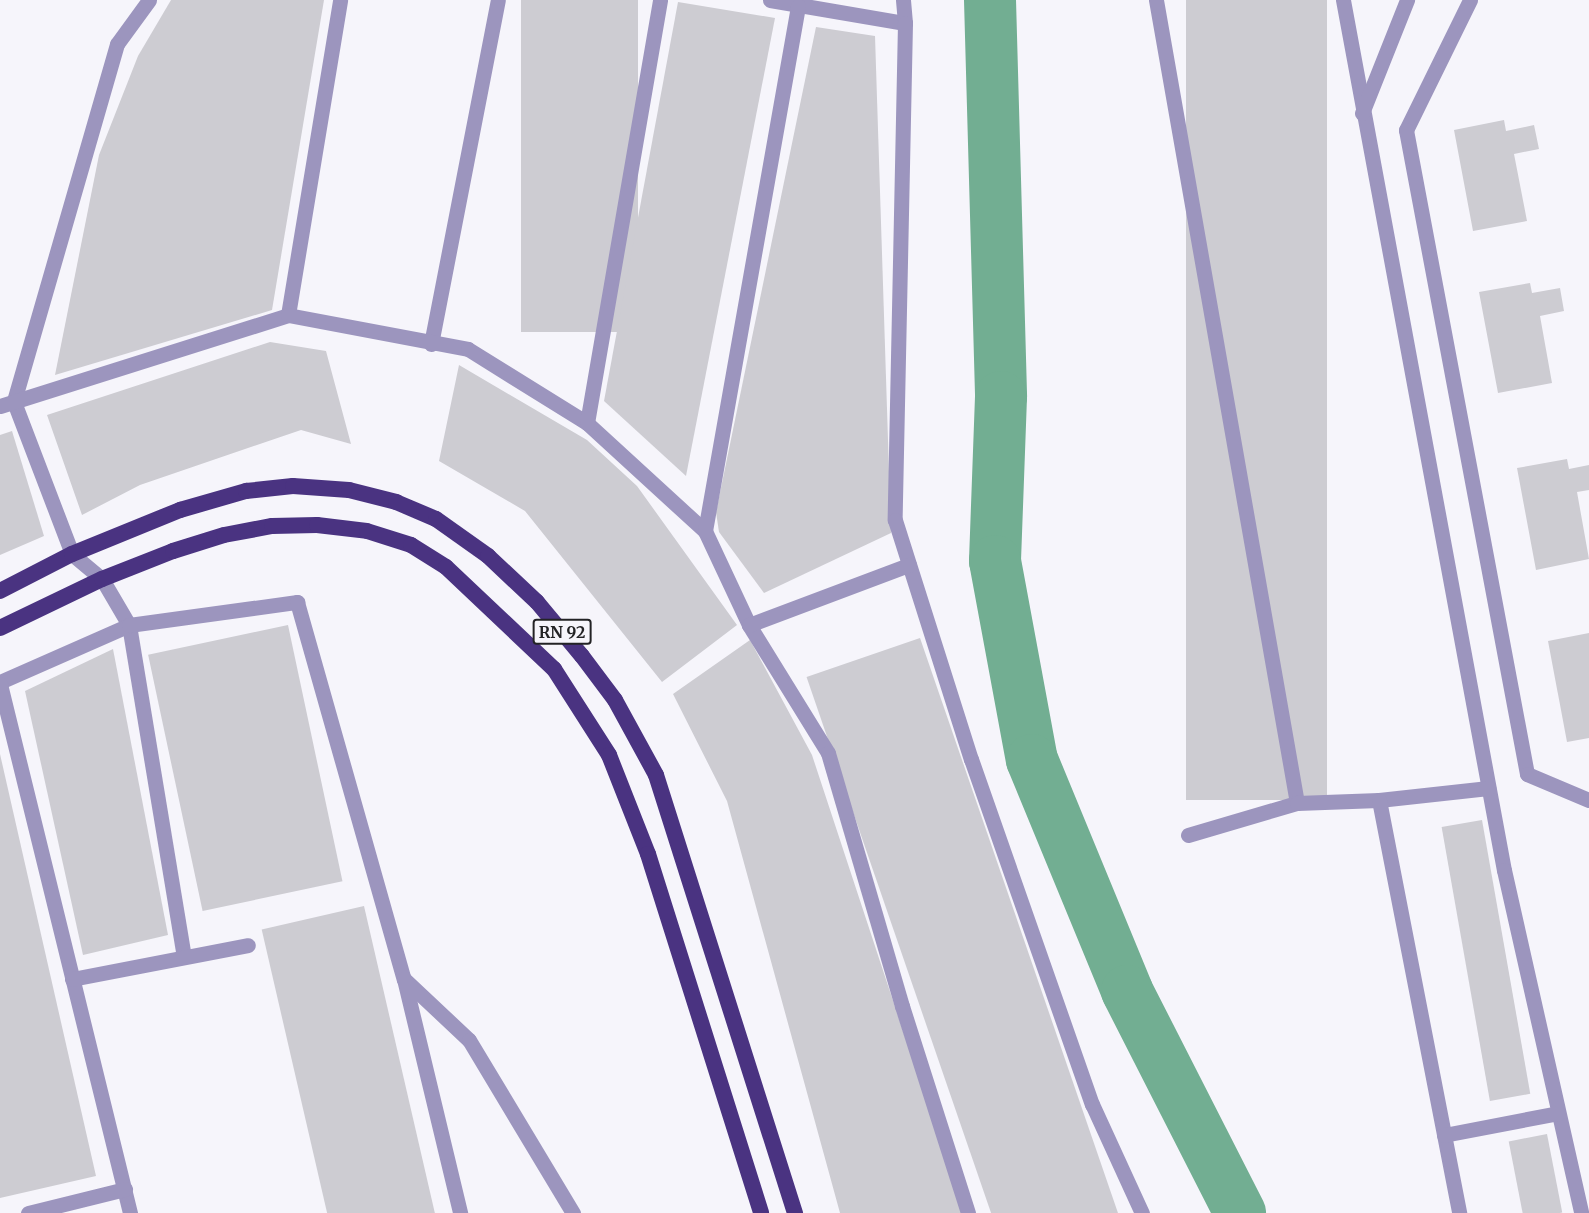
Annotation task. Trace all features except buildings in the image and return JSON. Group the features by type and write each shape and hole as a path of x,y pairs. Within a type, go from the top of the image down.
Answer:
{"highway":[{"name":"RN 92","path":"0,591 72,554 180,510 246,491 292,486 349,490 396,502 436,519 488,556 537,602 582,656 615,700 656,775 683,850 795,1213"},
{"name":"RN 92","path":"0,628 102,579 224,535 272,526 327,526 367,531 411,545 446,567 515,628 554,669 586,715 626,793 761,1213"}],"street":[{"path":"149,0 117,44 7,404 72,554 102,579 129,625 183,956"},
{"path":"288,315 340,0"},
{"path":"432,344 498,0"},
{"path":"587,423 660,0"},
{"path":"770,0 905,23"},
{"path":"903,0 905,23 895,520 971,759 1092,1104 1142,1213"},
{"path":"1156,0 1297,803"},
{"path":"1343,0 1488,788 1558,1113 1583,1208"},
{"path":"1362,113 1407,0"},
{"path":"1470,0 1406,130 1527,774 1589,800"},
{"path":"705,531 798,6"},
{"path":"7,404 288,315 468,349 587,423 705,531 748,625 828,753 902,1006 968,1213"},
{"path":"748,625 909,565"},
{"path":"130,1213 0,683 129,625 297,602 404,979 460,1213"},
{"path":"1188,836 1297,803 1379,800 1488,788"},
{"path":"1379,800 1459,1213"},
{"path":"72,979 248,945"},
{"path":"404,979 469,1040 573,1213"},
{"path":"1444,1135 1558,1113"},
{"path":"28,1213 125,1189"}],"waterway":[{"path":"990,0 1001,397 995,561 1032,760 1127,991 1240,1213"}]}
